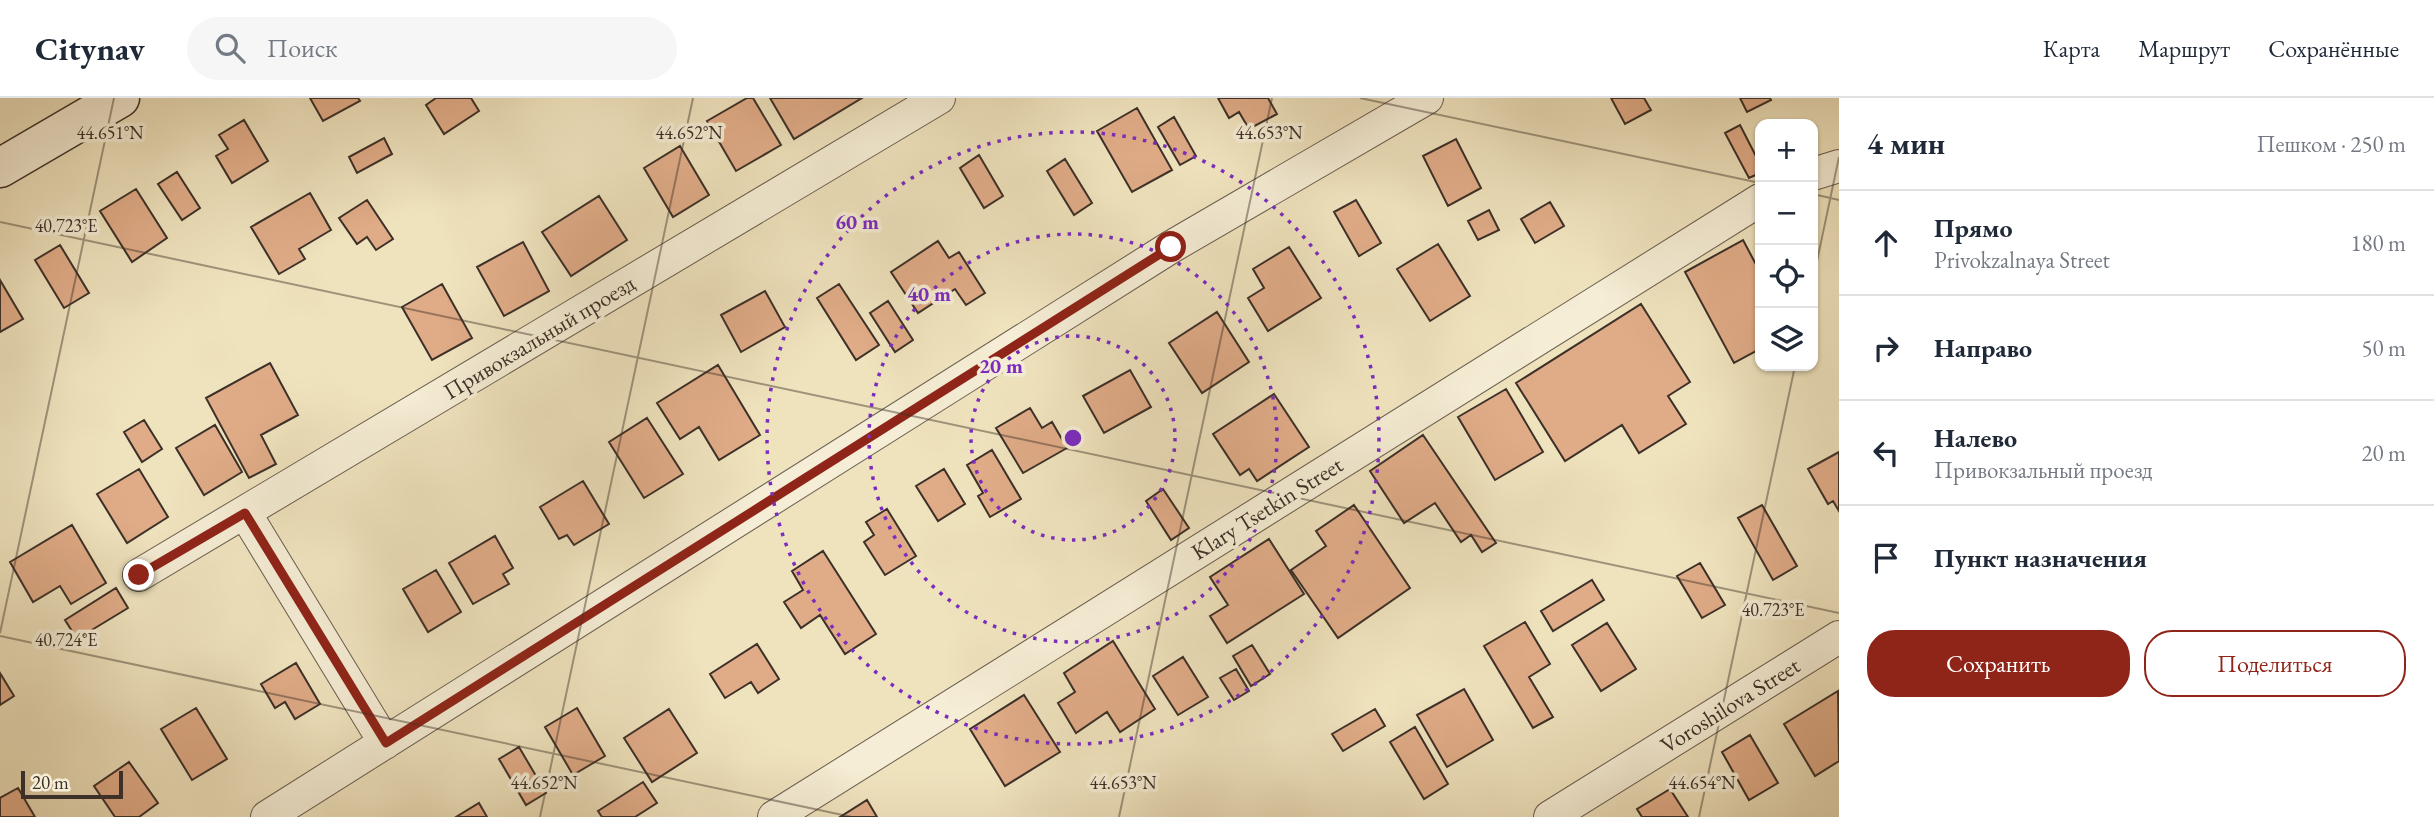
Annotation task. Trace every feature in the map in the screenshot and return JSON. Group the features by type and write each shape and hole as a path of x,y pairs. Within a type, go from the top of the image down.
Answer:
{"street":[{"path":"0,168 120,98"},
{"name":"Привокзальный проезд","path":"139,575 939,98"},
{"path":"267,817 1171,247 1427,98"},
{"path":"1818,172 1839,166"},
{"name":"Klary Tsetkin Street","path":"774,817 1755,203"},
{"path":"245,513 386,743"},
{"name":"Voroshilova Street","path":"1550,817 1839,637"}],"building":[{"path":"310,98 358,98 360,101 323,121"},
{"path":"436,98 471,98 479,111 444,134 426,105"},
{"path":"747,98 753,98 781,145 736,171 707,121"},
{"path":"770,98 862,98 794,139"},
{"path":"1218,98 1268,98 1277,114 1249,129 1239,112 1229,118"},
{"path":"1611,98 1644,98 1651,110 1625,124"},
{"path":"1740,98 1770,98 1771,100 1747,112"},
{"path":"1137,108 1172,170 1132,192 1097,131"},
{"path":"1174,117 1196,156 1180,165 1158,127"},
{"path":"244,120 268,161 232,183 216,156 228,149 219,135"},
{"path":"1740,125 1755,154 1755,175 1749,178 1725,133"},
{"path":"384,138 392,154 357,173 349,157"},
{"path":"1456,139 1481,188 1448,206 1423,156"},
{"path":"680,146 709,195 673,217 644,168"},
{"path":"979,155 1003,196 984,208 960,168"},
{"path":"1065,159 1092,203 1074,215 1047,171"},
{"path":"177,172 200,208 182,220 158,184"},
{"path":"136,189 167,238 132,262 100,211"},
{"path":"310,193 331,230 299,249 305,259 279,274 251,227"},
{"path":"599,196 627,240 571,276 542,232"},
{"path":"367,200 393,239 376,250 367,237 357,244 339,218"},
{"path":"1356,200 1381,243 1359,256 1334,212"},
{"path":"1550,202 1564,226 1535,243 1521,219"},
{"path":"1489,210 1499,230 1478,240 1468,221"},
{"path":"1743,240 1755,263 1755,352 1734,363 1685,272"},
{"path":"938,241 949,258 959,252 985,293 966,305 955,289 918,313 891,272"},
{"path":"523,242 549,291 504,316 477,267"},
{"path":"1438,244 1470,296 1430,321 1397,269"},
{"path":"60,245 89,293 64,308 35,260"},
{"path":"1289,247 1321,298 1268,331 1248,298 1264,288 1253,269"},
{"path":"0,280 23,319 0,332"},
{"path":"442,284 472,338 432,360 402,307"},
{"path":"839,284 879,345 856,360 817,298"},
{"path":"765,291 785,327 741,352 721,315"},
{"path":"888,301 913,340 895,352 870,313"},
{"path":"1641,304 1690,382 1668,396 1686,424 1639,453 1622,425 1565,461 1516,383"},
{"path":"1217,312 1249,362 1202,393 1169,343"},
{"path":"270,363 298,415 261,435 276,464 249,478 206,398"},
{"path":"718,365 760,435 719,460 699,427 680,439 657,403"},
{"path":"1130,370 1151,407 1104,433 1083,396"},
{"path":"1506,389 1543,452 1495,480 1458,417"},
{"path":"1274,394 1309,447 1257,481 1249,469 1240,475 1213,434"},
{"path":"1030,408 1042,428 1052,422 1067,448 1023,473 996,428"},
{"path":"647,418 683,474 644,498 609,442"},
{"path":"144,420 162,449 142,462 124,432"},
{"path":"215,425 242,472 204,495 176,448"},
{"path":"1423,435 1496,543 1482,552 1471,535 1461,542 1435,503 1404,523 1370,471"},
{"path":"992,450 1021,499 990,517 978,496 983,493 967,465"},
{"path":"1839,452 1839,511 1833,501 1828,504 1808,469"},
{"path":"139,469 168,517 127,543 97,494"},
{"path":"944,469 965,504 938,521 916,486"},
{"path":"583,481 609,524 574,545 567,535 559,539 540,507"},
{"path":"1163,489 1189,528 1171,540 1146,501"},
{"path":"1354,505 1410,588 1338,638 1291,570 1326,546 1316,531"},
{"path":"1762,505 1797,566 1773,580 1738,518"},
{"path":"887,509 916,556 885,575 864,542 874,535 866,522"},
{"path":"72,525 106,583 71,604 60,586 33,602 10,562"},
{"path":"495,536 513,568 503,574 509,584 473,604 449,563"},
{"path":"1269,539 1304,594 1227,643 1210,616 1228,605 1210,577"},
{"path":"823,551 876,634 845,654 820,615 801,628 784,602 803,590 792,571"},
{"path":"1700,563 1725,605 1702,618 1677,576"},
{"path":"436,570 461,612 428,632 403,589"},
{"path":"1592,580 1604,600 1553,631 1541,611"},
{"path":"116,588 128,608 77,639 65,620"},
{"path":"1525,622 1550,664 1529,677 1553,717 1533,728 1484,646"},
{"path":"1607,623 1636,669 1601,691 1572,645"},
{"path":"1113,641 1155,709 1120,732 1107,712 1076,733 1058,703 1075,692 1064,673"},
{"path":"757,644 779,679 758,693 751,682 725,698 710,674"},
{"path":"1252,645 1270,674 1251,686 1233,656"},
{"path":"1183,657 1208,697 1178,715 1153,676"},
{"path":"296,663 320,704 295,719 285,702 275,708 261,684"},
{"path":"1236,669 1249,691 1234,700 1220,678"},
{"path":"0,673 14,696 0,705"},
{"path":"1464,689 1493,740 1447,767 1417,715"},
{"path":"1838,691 1839,761 1815,776 1784,724"},
{"path":"1024,695 1060,752 1005,786 970,729"},
{"path":"196,708 227,759 192,780 161,729"},
{"path":"577,708 605,756 573,775 545,727"},
{"path":"669,709 697,753 652,782 624,738"},
{"path":"1375,709 1385,726 1343,751 1332,734"},
{"path":"1415,727 1448,784 1424,799 1390,742"},
{"path":"1750,735 1778,783 1749,800 1722,752"},
{"path":"519,747 546,793 526,805 499,759"},
{"path":"129,762 158,803 139,817 115,817 94,786"},
{"path":"643,782 657,803 635,817 602,817 598,811"},
{"path":"18,788 35,817 0,817 0,798"},
{"path":"1670,789 1688,817 1642,817 1637,809"},
{"path":"867,800 877,817 840,817"},
{"path":"479,803 487,817 456,817"}],"route":[{"path":"139,575 245,513 386,743 1171,247"}]}
